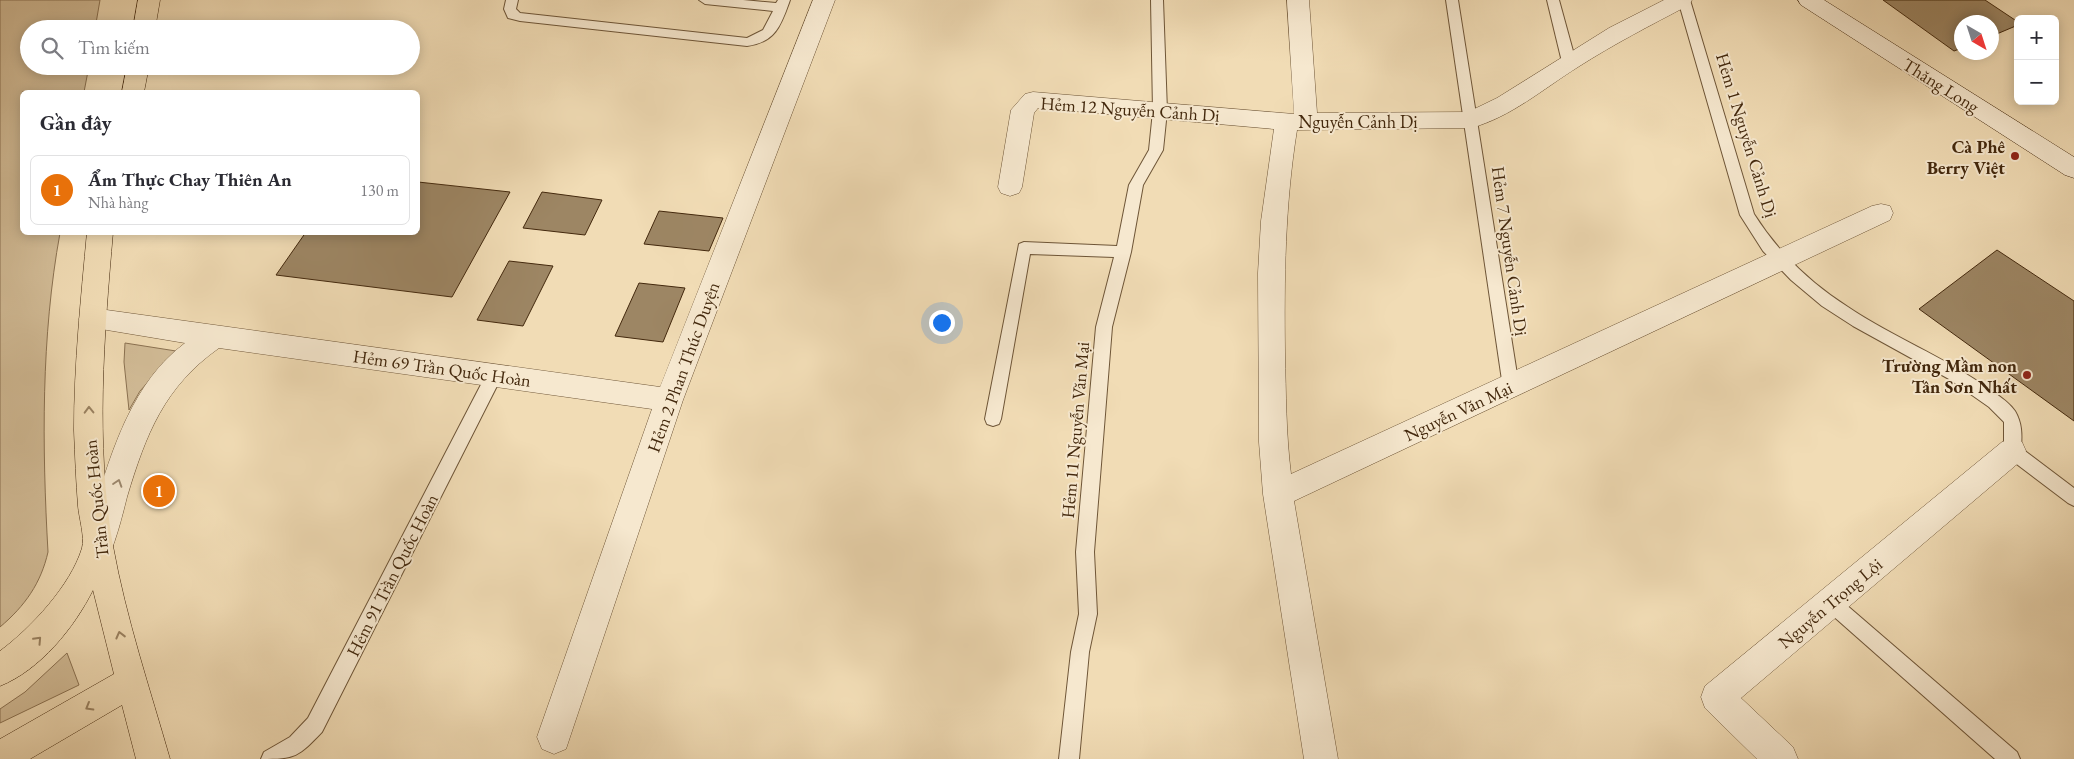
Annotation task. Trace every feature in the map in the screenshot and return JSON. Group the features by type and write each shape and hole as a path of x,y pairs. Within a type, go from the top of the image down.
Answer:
{"main road":[{"path":"146,20 149,0"},
{"path":"133,90 136,75"},
{"name":"Trần Quốc Hoàn","path":"100,235 88,391 90,460 98,546 131,682 153,759"},
{"path":"0,670 32,645 74,598 98,546"},
{"path":"0,758 131,682"}],"street":[{"name":"Hẻm 2 Phan Thúc Duyện","path":"554,737 669,400 824,0"},
{"path":"1297,122 1298,0"},
{"name":"Nguyễn Cảnh Dị","path":"1278,494 1273,442 1271,273 1276,194 1297,122 1471,120 1505,104 1617,33 1683,0"},
{"name":"Thăng Long","path":"1808,0 2074,169"},
{"name":"Hẻm 12 Nguyễn Cảnh Dị","path":"1010,186 1022,110 1034,100 1297,122"},
{"name":"Nguyễn Văn Mại","path":"1278,494 1881,214"},
{"name":"Hẻm 69 Trần Quốc Hoàn","path":"92,320 669,400"},
{"path":"98,546 130,446 145,410 162,384 182,361 214,337"},
{"name":"Nguyễn Trọng Lội","path":"1781,759 1717,697 2012,451"},
{"path":"1278,494 1321,759"}],"lane":[{"path":"512,0 510,9 513,15 520,17 747,42 755,42 770,33 782,4 705,0"},
{"name":"Hẻm 11 Nguyễn Văn Mại","path":"1069,759 1080,652 1088,614 1085,552 1104,327 1123,252 1136,185 1156,150 1160,111 1157,0"},
{"name":"Hẻm 7 Nguyễn Cảnh Dị","path":"1452,0 1510,387"},
{"path":"1553,0 1569,62"},
{"name":"Hẻm 1 Nguyễn Cảnh Dị","path":"1683,0 1748,215 1757,233 1781,262 1858,322 1960,376 2002,407 2010,417 2014,428 2012,451"},
{"path":"993,420 1024,248 1123,252"},
{"name":"Hẻm 91 Trần Quốc Hoàn","path":"271,759 297,744 315,725 494,376"},
{"path":"2012,451 2074,498"},
{"path":"1830,602 2010,759"}],"shaded area":[{"path":"0,0 100,0 97,20 20,20 20,75 87,75 84,90 20,90 20,235 60,235 49,312 46,352 44,432 48,552 41,574 31,593 17,611 0,627"},
{"path":"125,343 176,351 140,391 129,410 124,362"},
{"path":"67,653 79,685 0,723 0,709 25,692"}],"building":[{"path":"1883,0 1985,0 2014,19 2014,27 1999,33 1999,15 1954,15 1954,51"},
{"path":"420,182 510,192 452,297 276,275 304,235 420,235"},
{"path":"542,192 602,200 585,235 523,228"},
{"path":"659,211 723,218 709,251 644,244"},
{"path":"1997,250 2074,301 2074,421 1919,309"},
{"path":"509,261 553,266 523,326 477,320"},
{"path":"639,283 685,288 663,342 615,336"}],"place":[{"name":"Cà Phê Berry Việt","path":"2015,156"},
{"name":"Trường Mầm non Tân Sơn Nhất","path":"2027,375"},
{"name":"Ẩm Thực Chay Thiên An","path":"159,491"}]}
